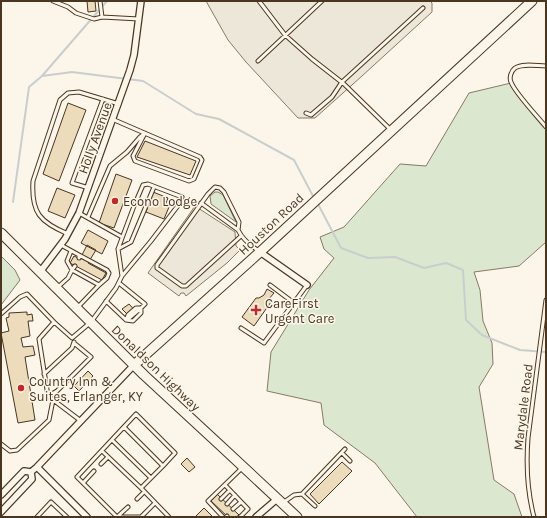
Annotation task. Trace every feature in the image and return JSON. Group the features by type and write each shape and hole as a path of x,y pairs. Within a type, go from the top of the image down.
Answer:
{"main road":[{"name":"Houston Road","path":"134,366 532,1"},
{"name":"Donaldson Highway","path":"1,233 134,366 297,517"}],"street":[{"name":"Holly Avenue","path":"40,272 68,234 79,213 89,188 132,62 141,1"},
{"path":"260,252 307,285"},
{"name":"Houston Road","path":"1,512 32,479 32,472 134,366"},
{"path":"37,467 87,517"},
{"name":"Houston Road","path":"1,495 24,471 32,472"},
{"path":"256,517 280,501"}],"lane":[{"path":"53,1 68,7 76,13 94,19 102,17 139,19"},
{"path":"100,1 102,17"},
{"path":"259,1 285,35 312,59 342,82 392,130"},
{"path":"258,61 322,1"},
{"path":"306,113 311,115 332,97 342,82 423,8"},
{"path":"546,66 521,66 514,68 510,78 511,83 518,93 546,127"},
{"path":"68,234 52,227 41,219 34,207 32,192 33,181 60,100 68,93 79,92 118,104"},
{"path":"89,188 72,183 103,99"},
{"path":"112,119 200,157 202,163 194,179 189,181 135,160 133,156 145,134"},
{"path":"88,217 110,166 145,134"},
{"path":"72,338 91,322 119,283 122,276 151,241 180,202 182,197 148,184 143,185 118,249 122,276"},
{"path":"118,249 131,242 154,187"},
{"path":"238,230 239,222 224,192 220,188 215,187 190,218 157,267 158,270 183,286 187,286 241,236"},
{"path":"201,203 238,230 241,236 250,245 260,252"},
{"path":"79,213 122,237"},
{"path":"61,245 79,257 107,270 109,273 107,278 77,309"},
{"path":"71,251 67,261 72,270 99,286"},
{"path":"56,288 68,278 75,266"},
{"path":"80,274 82,270"},
{"path":"86,278 88,273"},
{"path":"92,282 95,276"},
{"path":"106,301 126,320 134,320 141,313 141,308 145,304 119,283"},
{"path":"270,285 294,303"},
{"path":"241,328 264,343 307,285"},
{"path":"1,314 20,297 26,294 72,338 74,343 91,357 57,391 48,396"},
{"name":"Marydale Road","path":"534,517 529,494 527,451 546,300"},
{"path":"126,320 128,315 134,309 141,308"},
{"path":"54,322 39,339 48,396 81,421"},
{"path":"44,374 72,348 74,343"},
{"path":"1,444 10,451 17,450 49,420 53,400"},
{"path":"141,488 175,453 136,414 77,477 118,517 143,517 155,503"},
{"path":"124,427 163,466"},
{"path":"112,440 151,478"},
{"path":"280,501 294,495 302,494 345,449"},
{"path":"102,451 169,517"},
{"path":"342,453 350,461"},
{"path":"101,464 108,457"},
{"path":"225,517 208,501 243,466"},
{"path":"83,483 94,471"},
{"path":"225,485 248,509 240,517"},
{"path":"222,499 230,490"},
{"path":"137,499 144,492"},
{"path":"302,494 315,506"},
{"path":"227,504 235,495"},
{"path":"36,517 51,502 67,517"},
{"path":"233,510 241,502"},
{"path":"118,517 128,507"}],"green space":[{"path":"511,83 546,127 546,242 519,266 474,272 480,290 483,321 492,343 493,364 479,387 494,480 514,494 522,517 417,517 375,463 324,425 321,403 267,391 271,352 309,290 334,258 324,249 320,237 344,227 400,164 426,166 469,93"},
{"path":"215,192 223,195 236,222 211,204 210,196"},
{"path":"1,256 15,270 20,280 1,305"}],"shaded area":[{"path":"206,1 430,1 432,3 432,12 315,118 298,118 246,62 228,40"},
{"path":"195,206 235,232 236,246 240,250 227,263 186,296 184,293 181,293 179,296 148,273"}],"building":[{"path":"87,1 95,1 96,11 88,12"},
{"path":"68,103 86,110 59,181 43,174"},
{"path":"145,141 196,161 190,175 137,157"},
{"name":"Econo Lodge","path":"116,174 132,180 114,228 99,223"},
{"path":"57,188 75,195 65,218 48,211"},
{"path":"153,192 168,198 165,206 169,207 164,219 146,212"},
{"path":"88,230 108,241 102,254 81,243"},
{"path":"87,245 96,250 88,263 106,273 102,280 70,263 74,256 80,259"},
{"path":"267,289 274,293 268,300 271,302 254,326 242,317 256,298 264,295"},
{"path":"129,304 140,316 134,321 122,309"},
{"name":"Country Inn & Suites, Erlanger, KY","path":"27,312 27,315 32,314 33,321 28,321 30,336 21,338 23,347 33,346 35,355 25,357 35,420 18,423 1,333 9,331 6,318 9,317 9,313"},
{"path":"88,371 93,376 79,391 74,386"},
{"path":"187,458 195,467 189,472 181,464"},
{"path":"342,462 352,471 319,504 310,494"},
{"path":"217,494 239,515 236,517 228,517 211,501"},
{"path":"204,508 213,517 195,517"}],"waterway":[{"path":"13,202 29,87 42,76 107,1"},
{"path":"42,76 72,72 143,81 196,114 219,119 294,160 314,198"},
{"path":"318,204 341,248 368,258 395,257 424,268 446,263 463,270 466,320 482,335 520,350 546,352"}],"place":[{"name":"Econo Lodge","path":"115,201"},
{"name":"CareFirst Urgent Care","path":"256,310"},
{"name":"Country Inn & Suites, Erlanger, KY","path":"21,388"}]}
